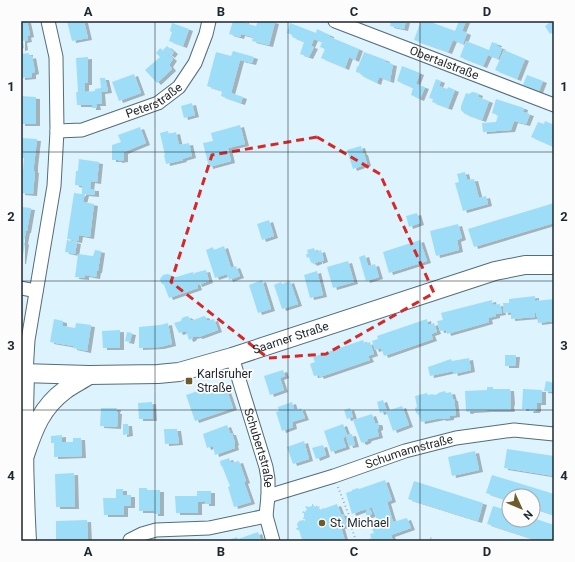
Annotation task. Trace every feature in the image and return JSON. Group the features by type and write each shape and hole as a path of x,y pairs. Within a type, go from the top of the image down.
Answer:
{"main road":[{"name":"Saarner Straße","path":"24,373 90,375 158,374 179,372 212,364 495,271 525,265 554,265"},
{"path":"23,441 34,429 43,412 52,401 66,389 90,375"}],"street":[{"path":"28,541 23,441 24,373 28,340 54,186 57,131 56,58 48,21"},
{"name":"Peterstraße","path":"57,131 82,130 158,103 179,87 195,64 209,21"},
{"name":"Obertalstraße","path":"335,21 554,105"},
{"path":"21,288 36,291"},
{"name":"Schubertstraße","path":"232,357 266,467 268,479 266,516 273,541"},
{"name":"Schumannstraße","path":"268,496 334,476 405,451 456,438 514,430 554,434"},
{"path":"130,540 142,534 156,530 209,528 266,516"}],"path":[{"path":"334,476 350,518 356,541"},
{"path":"352,541 354,536"},
{"path":"428,541 430,538 435,541"},
{"path":"366,541 372,539"}],"highlighted area":[{"path":"317,137 380,174 434,293 326,354 268,358 171,282 212,155"}],"building":[{"path":"21,21 27,21 30,35 27,36 28,40 23,41 24,48 21,49"},
{"path":"67,21 84,21 88,38 72,41"},
{"path":"233,21 245,21 244,23 256,26 258,21 275,22 269,45 252,41 253,37 241,34 240,37 229,34"},
{"path":"391,21 406,21 404,29 390,26"},
{"path":"421,21 428,21 455,31 459,21 466,21 462,31 467,33 463,44 453,40 448,52 414,40"},
{"path":"548,21 554,21 554,31 550,34 545,26 549,23"},
{"path":"172,23 189,29 183,46 169,41 172,32 170,31"},
{"path":"290,23 316,33 317,29 330,35 330,37 359,49 355,60 349,57 345,68 321,58 325,49 320,47 322,42 314,39 311,46 314,47 309,57 300,54 304,42 287,33"},
{"path":"466,41 489,50 492,42 498,44 497,46 502,48 498,59 488,55 483,66 460,57"},
{"path":"167,46 174,52 171,56 163,50"},
{"path":"160,48 173,59 169,65 172,69 157,83 145,70 160,57 156,53"},
{"path":"504,50 525,59 517,79 495,70"},
{"path":"233,51 254,57 252,63 240,60 231,93 243,97 241,103 221,96 222,91 207,86 216,52 231,56"},
{"path":"364,52 386,60 385,62 393,64 390,81 379,77 377,83 362,76 363,74 356,72 357,66 358,67"},
{"path":"29,53 29,57 32,56 35,72 32,73 32,77 21,78 21,54"},
{"path":"88,57 88,83 85,83 85,92 95,91 95,89 101,88 100,78 105,78 108,91 101,92 102,104 96,104 97,108 92,108 92,105 77,105 76,92 78,92 76,58"},
{"path":"402,66 420,73 416,84 425,87 420,99 411,95 413,88 397,81"},
{"path":"134,74 141,93 119,101 112,82"},
{"path":"527,75 543,81 539,91 523,85"},
{"path":"436,79 441,81 439,86 447,89 448,87 455,90 448,108 432,102 433,99 429,98"},
{"path":"472,92 479,94 478,97 489,101 482,120 465,114 461,110 466,93 469,94"},
{"path":"21,96 36,97 36,124 21,124"},
{"path":"496,99 524,108 523,112 530,114 526,124 514,121 511,130 483,132 482,123 496,122 498,115 492,113"},
{"path":"192,103 195,115 184,118 181,106"},
{"path":"545,121 554,125 554,147 531,137 538,122 544,124"},
{"path":"240,125 245,144 228,148 231,161 209,167 203,143 213,141 211,133"},
{"path":"140,127 146,143 124,152 124,160 112,160 112,145 121,142 118,135"},
{"path":"168,131 169,134 176,132 179,145 189,143 192,156 166,164 160,133"},
{"path":"21,138 37,139 33,194 21,193 21,170 23,170 24,158 21,158"},
{"path":"361,146 367,164 353,169 347,150"},
{"path":"79,159 99,162 97,182 91,181 90,189 95,189 95,195 85,194 83,202 94,204 90,237 79,235 78,241 67,239 74,193 82,194 82,186 75,185"},
{"path":"465,172 467,180 474,179 479,198 486,196 488,204 463,211 455,183 459,182 457,174"},
{"path":"554,203 554,223 474,247 468,229"},
{"path":"21,207 31,208 24,242 22,262 21,262"},
{"path":"417,213 420,223 409,227 406,216"},
{"path":"269,220 274,236 262,240 257,224"},
{"path":"458,224 462,238 457,240 459,250 436,256 430,231"},
{"path":"67,240 77,242 75,254 65,252"},
{"path":"420,240 427,261 389,273 383,252"},
{"path":"224,246 231,268 236,266 240,276 229,280 227,274 215,278 206,250 213,247 214,250"},
{"path":"314,248 318,262 313,264 312,262 311,263 309,257 307,258 306,254 308,254 307,250"},
{"path":"95,250 101,251 96,277 85,275 85,278 75,277 78,254 93,256"},
{"path":"321,250 324,260 319,262 316,252"},
{"path":"365,255 368,266 375,264 379,277 366,281 359,257"},
{"path":"348,261 354,282 333,288 327,267"},
{"path":"206,270 209,281 198,285 194,273"},
{"path":"317,271 323,295 310,298 304,275"},
{"path":"193,272 198,288 169,298 164,285 161,283 160,279 163,275 171,275 173,278"},
{"path":"262,280 271,309 258,313 249,285"},
{"path":"290,281 298,304 282,309 274,285 281,282 282,284"},
{"path":"535,296 535,301 554,299 554,321 538,323 536,312 535,317 511,319 511,312 504,313 503,303 509,303 509,299"},
{"path":"492,300 493,305 500,304 502,313 488,318 489,322 447,334 446,330 440,331 437,321 443,320 441,313"},
{"path":"187,316 191,321 204,316 206,317 207,321 214,319 218,330 199,337 193,337 189,340 186,331 179,333 174,323 181,321 182,318"},
{"path":"54,319 63,321 63,326 75,328 76,323 91,325 87,351 73,348 73,346 50,342"},
{"path":"427,319 428,325 434,323 437,332 431,334 433,339 384,356 381,348 375,350 372,341 378,339 377,336"},
{"path":"168,323 172,344 160,347 139,348 139,327"},
{"path":"120,330 120,348 103,348 102,331"},
{"path":"127,332 132,333 130,342 125,341"},
{"path":"363,340 365,344 370,342 374,354 368,356 370,360 320,377 319,375 314,376 310,364 315,362 313,357"},
{"path":"505,355 516,355 515,366 505,366"},
{"path":"469,358 471,370 454,374 453,371 430,376 428,367 451,359 452,361"},
{"path":"283,370 285,376 280,378 284,390 270,395 264,376"},
{"path":"546,381 554,383 554,392 544,391"},
{"path":"224,382 233,408 195,421 186,395"},
{"path":"487,387 493,387 493,389 510,389 511,409 467,412 465,391 487,390"},
{"path":"523,389 542,390 542,403 537,403 536,411 522,409"},
{"path":"445,391 446,393 451,392 454,399 456,415 450,416 450,418 441,418 421,422 419,415 416,413 415,408 417,407 415,396 427,393 428,395 433,395"},
{"path":"383,400 387,411 402,406 409,425 393,431 386,411 380,413 377,402"},
{"path":"152,402 153,419 139,419 138,403"},
{"path":"292,402 294,409 297,410 301,408 305,418 292,422 293,427 282,431 276,412 279,411 278,407"},
{"path":"101,408 117,408 117,427 100,426"},
{"path":"350,408 353,417 347,419 344,410"},
{"path":"372,414 375,423 378,423 379,425 379,428 377,429 379,436 368,439 363,443 361,442 353,420"},
{"path":"123,424 128,424 129,434 123,435"},
{"path":"343,424 347,435 352,434 355,445 349,446 346,436 343,438 346,447 331,452 324,431"},
{"path":"227,425 230,433 232,433 235,448 215,455 213,446 207,448 203,434"},
{"path":"164,429 177,429 179,443 165,444"},
{"path":"62,435 62,442 73,442 73,438 81,438 82,456 54,457 54,443 51,443 51,436"},
{"path":"304,441 309,459 293,464 287,447"},
{"path":"323,445 326,455 316,459 312,448"},
{"path":"507,449 554,456 554,476 504,468"},
{"path":"475,451 479,470 452,476 448,457"},
{"path":"229,458 231,463 239,461 251,502 234,507 228,487 230,486 220,461"},
{"path":"74,473 75,507 56,507 55,474"},
{"path":"492,475 534,488 501,488 501,498 486,493"},
{"path":"385,480 392,500 387,502 393,522 407,518 411,528 391,535 393,541 372,541 370,534 374,533 372,529 379,526 372,507 369,508 372,513 371,515 366,515 366,509 352,514 346,493"},
{"path":"414,481 483,503 478,521 408,499"},
{"path":"139,488 147,488 147,490 160,490 160,514 154,514 154,511 139,511"},
{"path":"117,489 123,489 123,495 131,495 131,506 124,506 124,515 104,515 103,498 116,498"},
{"path":"541,490 554,494 554,515 541,511"},
{"path":"197,491 211,491 211,504 205,504 205,501 198,502 198,513 176,513 175,496 197,496"},
{"name":"St. Michael","path":"312,504 317,508 319,506 320,510 337,504 347,525 341,527 345,541 299,541 302,540 299,530 296,528 298,528 297,524 299,521 305,521 305,519 303,519 304,513 302,513 307,509 305,507 312,506"},
{"path":"493,506 501,508 501,528 541,528 541,521 554,525 554,541 540,541 487,524"},
{"path":"87,520 88,540 56,541 56,521"},
{"path":"258,532 261,541 225,541 237,537 238,539"}],"place":[{"name":"Karlsruher Straße","path":"189,381"},
{"name":"St. Michael","path":"322,523"}]}
